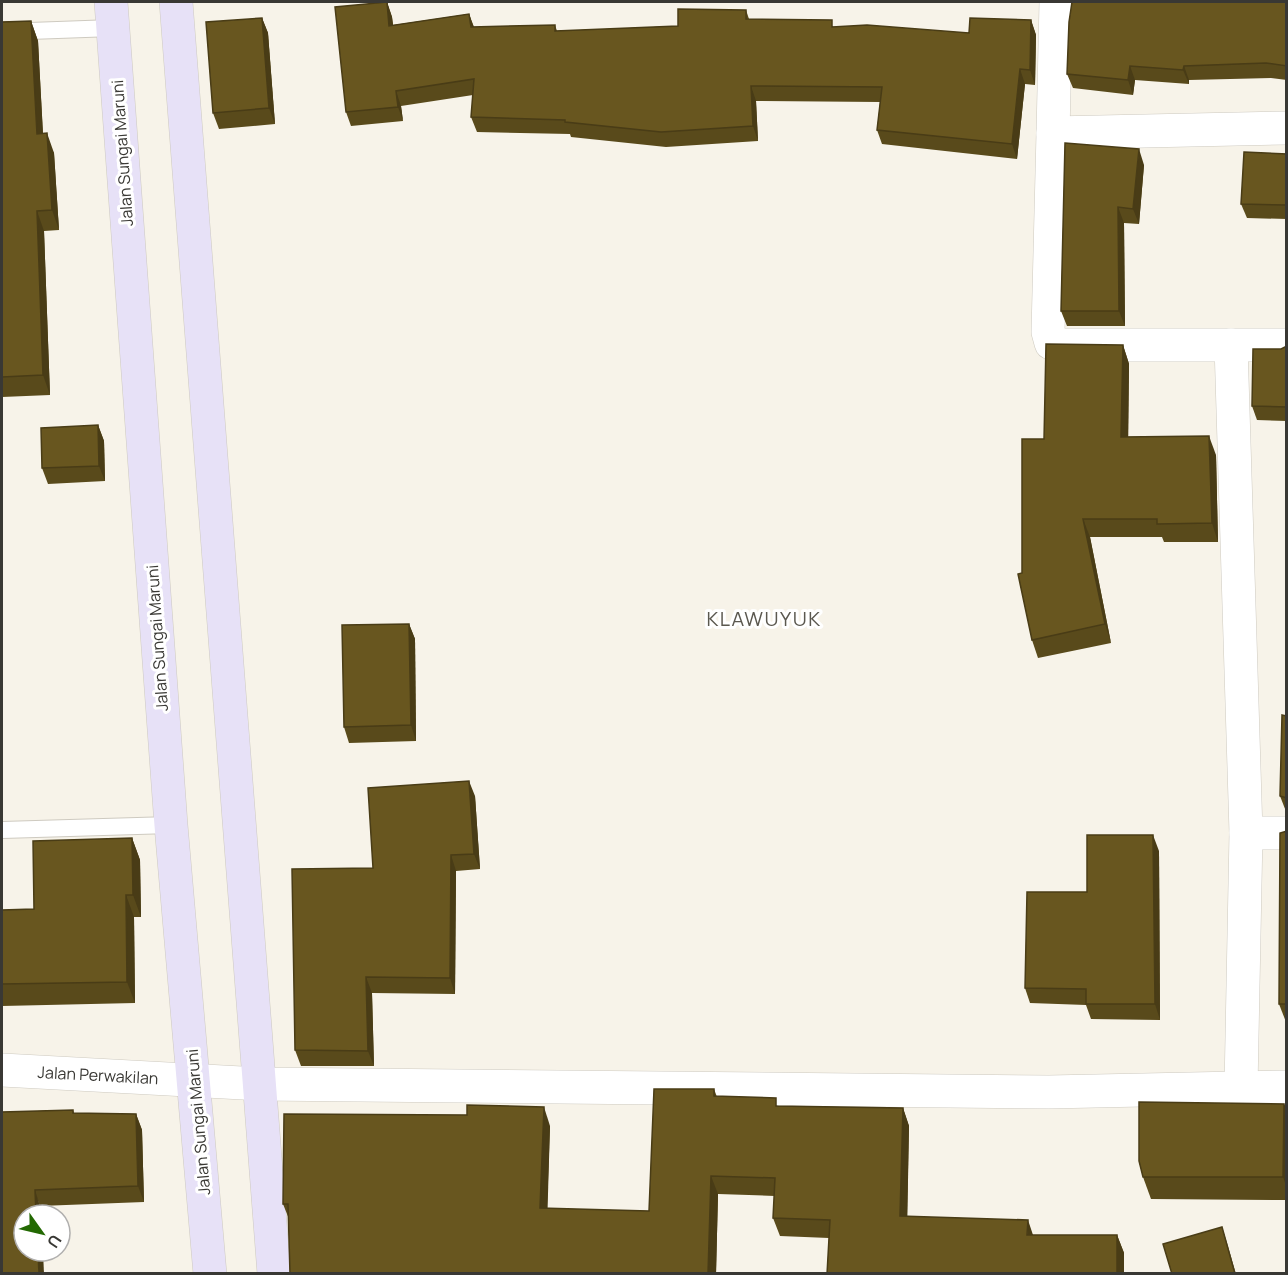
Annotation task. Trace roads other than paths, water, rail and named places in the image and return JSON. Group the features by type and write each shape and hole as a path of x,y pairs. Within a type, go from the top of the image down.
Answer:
{"main road":[{"path":"176,2 274,1274"},
{"name":"Jalan Sungai Maruni","path":"112,15 171,825 210,1274"}],"street":[{"path":"1056,2 1048,332 1051,343 1061,345 1287,345"},
{"path":"1053,134 1287,128"},
{"path":"1231,345 1246,833 1241,1088"},
{"path":"1246,833 1287,833"},
{"name":"Jalan Perwakilan","path":"2,1070 260,1084 1049,1092 1287,1087"}],"lane":[{"path":"2,32 112,15"},
{"path":"2,830 171,825"}],"district":[{"name":"KLAWUYUK","path":"764,618"}]}
